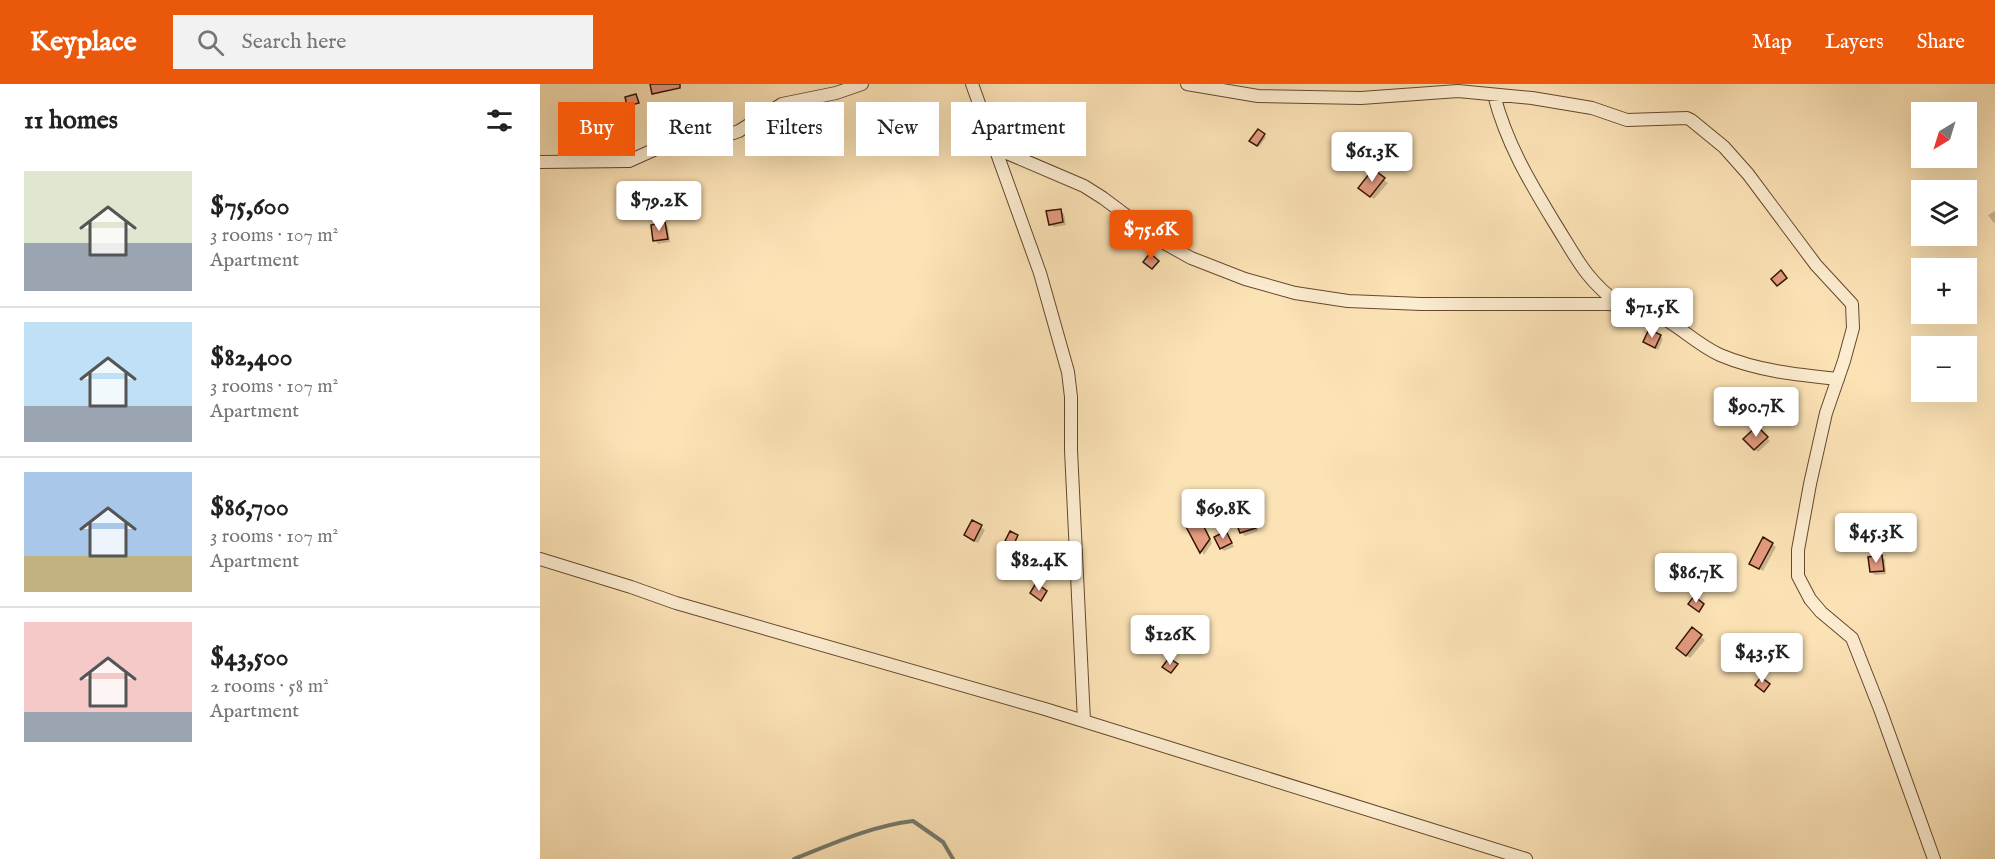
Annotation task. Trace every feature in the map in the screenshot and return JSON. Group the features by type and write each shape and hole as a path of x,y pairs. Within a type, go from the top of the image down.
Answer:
{"street":[{"path":"540,162 629,161 658,148 725,136 739,131 782,104 836,93 862,84"},
{"path":"972,84 978,102"},
{"path":"1187,84 1258,96 1361,98 1458,92 1532,98 1592,108 1627,120 1687,118 1724,147 1748,174 1816,265 1852,304 1853,328 1826,413 1810,484 1798,550 1798,576 1810,599 1821,612 1852,638 1934,859"},
{"path":"1494,94 1508,140 1539,198 1587,275 1601,291 1620,305"},
{"path":"997,156 1040,273 1068,372 1071,398 1071,450 1084,721"},
{"path":"1013,156 1084,186 1159,240 1183,254 1245,279 1294,293 1348,301 1421,304 1620,305 1649,311 1719,354 1752,367 1794,375 1838,379"},
{"path":"540,559 676,603 1084,721 1526,859"}],"building":[{"path":"650,84 680,84 680,88 652,94"},
{"path":"636,94 639,103 626,102 625,97"},
{"path":"1258,129 1265,134 1257,146 1249,141"},
{"path":"1373,169 1385,178 1370,197 1358,188"},
{"path":"1061,209 1063,222 1049,225 1046,211"},
{"path":"665,222 668,239 653,241 651,225"},
{"path":"1150,253 1159,261 1152,269 1143,262"},
{"path":"1781,270 1787,278 1777,286 1771,279"},
{"path":"1649,329 1661,335 1655,348 1643,342"},
{"path":"1757,426 1768,437 1754,450 1743,439"},
{"path":"1251,514 1256,528 1240,533 1235,520"},
{"path":"1198,515 1210,539 1200,553 1184,523"},
{"path":"972,520 982,525 974,541 964,535"},
{"path":"1010,531 1018,535 1014,544 1005,541"},
{"path":"1226,531 1232,543 1220,549 1214,537"},
{"path":"1763,537 1773,543 1759,569 1749,564"},
{"path":"1882,555 1884,571 1870,572 1868,557"},
{"path":"1036,583 1047,591 1041,601 1030,593"},
{"path":"1694,596 1704,604 1699,612 1688,604"},
{"path":"1692,627 1702,635 1686,656 1676,648"},
{"path":"1169,658 1178,664 1171,673 1162,667"},
{"path":"1761,677 1770,684 1764,692 1755,685"}],"waterway":[{"path":"794,859 867,831 913,821 943,842 953,859"}]}
